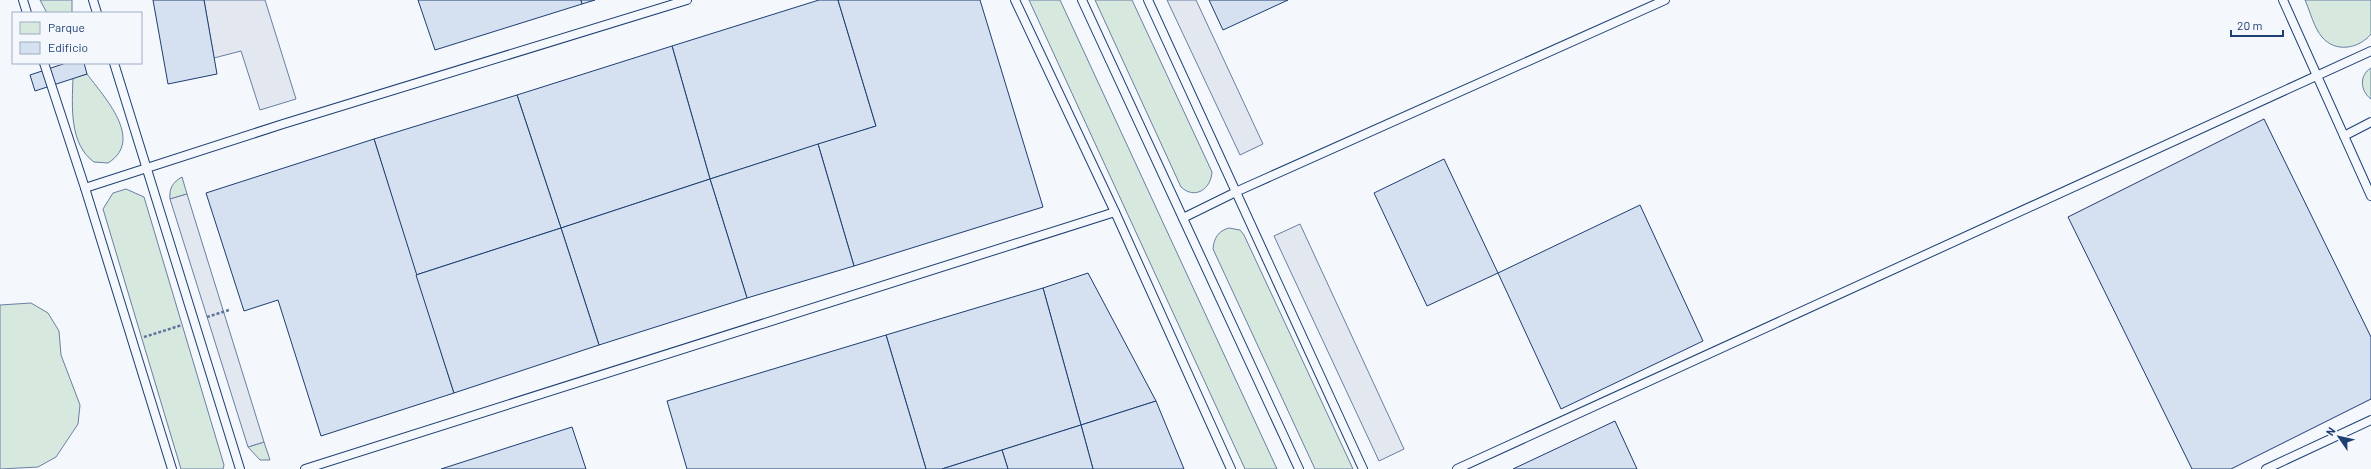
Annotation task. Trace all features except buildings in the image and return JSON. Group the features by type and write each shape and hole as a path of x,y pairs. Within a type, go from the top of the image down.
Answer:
{"lane":[{"path":"23,0 27,12"},
{"path":"93,0 98,12"},
{"path":"85,188 283,124 687,0"},
{"path":"1015,0 1115,212 1231,469"},
{"path":"1082,0 1299,469"},
{"path":"1148,0 1363,469"},
{"path":"1183,218 1236,192 1665,0"},
{"path":"2283,0 2371,196"},
{"path":"1456,469 2371,51"},
{"path":"44,64 85,188 172,469"},
{"path":"114,64 148,168 240,469"},
{"path":"2344,136 2371,122"},
{"path":"305,469 1115,212"},
{"path":"2266,469 2371,420"}],"path":[{"path":"207,317 229,310"},
{"path":"141,338 182,325"}],"green space":[{"path":"40,0 72,0 72,12 46,12"},
{"path":"1029,0 1060,0 1277,469 1245,469"},
{"path":"1095,0 1132,0 1212,172 1209,183 1201,191 1192,193 1181,187"},
{"path":"2305,0 2371,0 2371,34 2366,39 2354,46 2340,47 2327,42 2319,33 2314,24"},
{"path":"2371,68 2371,99 2367,96 2362,83 2364,75"},
{"path":"87,74 111,106 118,118 122,131 123,143 118,154 108,163 94,162 80,145 76,135 72,100 73,78"},
{"path":"182,177 187,194 170,199 172,186"},
{"path":"126,189 144,197 224,465 223,469 181,469 103,209 113,193"},
{"path":"1229,228 1240,230 1244,235 1353,469 1315,469 1213,249 1214,242 1219,233"},
{"path":"31,303 48,313 59,331 61,355 80,405 78,424 56,457 38,467 0,469 0,305"},
{"path":"264,442 270,460 260,460 248,447"}],"shaded area":[{"path":"204,0 265,0 296,99 260,110 241,51 214,58"},
{"path":"1167,0 1196,0 1263,144 1240,155"},
{"path":"187,194 264,442 248,447 170,199"},
{"path":"1300,224 1404,449 1379,461 1274,236"}]}
